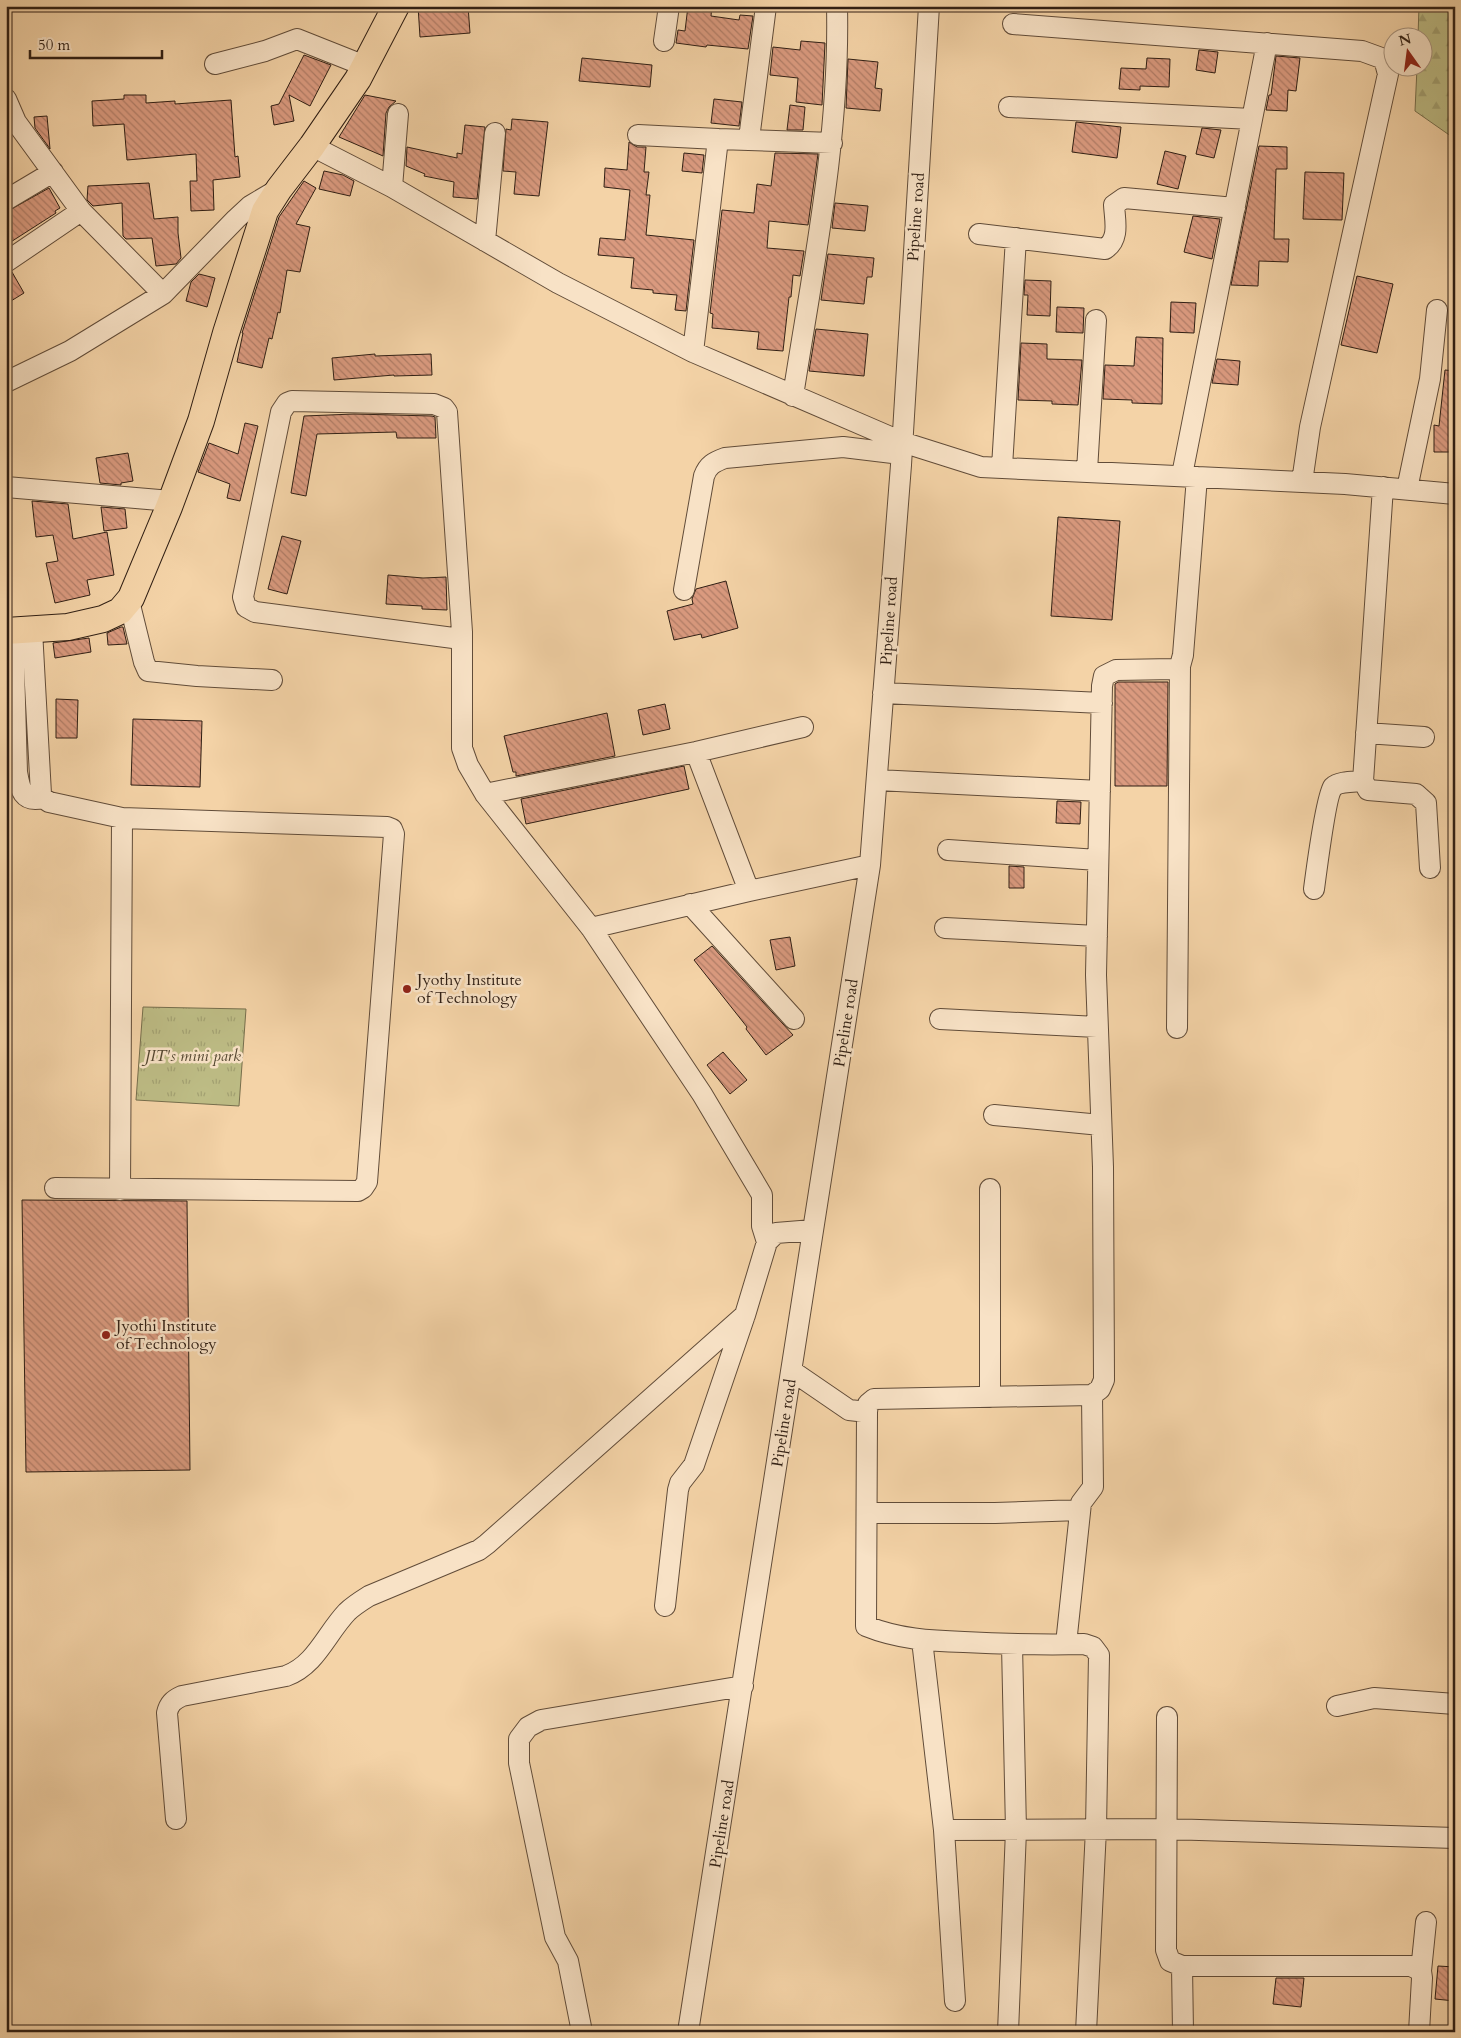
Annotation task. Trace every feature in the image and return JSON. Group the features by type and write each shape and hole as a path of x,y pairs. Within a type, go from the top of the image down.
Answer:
{"main road":[{"path":"17,631 68,627 103,619 120,611 129,600 171,501 201,421 226,333 265,211 279,189 312,146 365,66 396,6"}],"street":[{"path":"664,41 669,6"},
{"path":"749,139 766,6"},
{"path":"793,396 832,143 838,39 837,6"},
{"name":"Pipeline road","path":"688,2032 870,865 901,448 929,6"},
{"path":"1013,24 1362,51 1384,59 1388,74 1310,427 1302,482"},
{"path":"215,64 265,51 297,39 365,66"},
{"path":"1177,1028 1180,666 1183,655 1190,476 1235,208 1267,43"},
{"path":"6,99 16,122 81,211 163,294"},
{"path":"1009,107 1252,119"},
{"path":"392,187 398,114"},
{"path":"485,241 495,133"},
{"path":"638,135 832,143"},
{"path":"693,352 718,139"},
{"path":"312,146 392,187 558,283 693,352 793,396 901,448"},
{"path":"6,200 53,172"},
{"path":"6,382 70,351 163,294 250,206 279,189"},
{"path":"979,234 1105,249 1112,244 1116,234 1114,205 1124,198 1235,208"},
{"path":"6,262 81,211"},
{"path":"1002,467 1016,238"},
{"path":"1407,489 1430,378 1437,310"},
{"path":"1087,471 1096,320"},
{"path":"461,639 255,612 246,607 243,597 281,412 287,403 292,401 434,404 444,408 447,412 462,632 462,748 468,766 485,794 591,928 702,1094 762,1195 762,1226 767,1242"},
{"path":"684,590 704,476 707,468 714,462 725,458 843,447 901,448 981,466 1302,482 1455,494"},
{"path":"6,487 171,501"},
{"path":"1382,487 1363,781 1368,790 1416,794 1426,803 1430,868"},
{"path":"129,600 144,662 148,671 152,673 272,680"},
{"path":"17,631 41,794 50,802 122,818 387,827 392,829 394,834 367,1182 363,1188 358,1191 55,1188"},
{"path":"1086,2032 1096,1830 1099,1655 1093,1647 1084,1644 1012,1645 922,1640 886,1634 866,1626 867,1412 868,1404 874,1399 1092,1395 1100,1389 1104,1380 1101,1126 1096,975 1104,676 1116,670 1174,669 1180,666"},
{"path":"883,693 1102,703"},
{"path":"485,794 696,752 803,727"},
{"path":"1366,733 1424,737"},
{"path":"696,752 749,891"},
{"path":"877,780 1100,791"},
{"path":"1314,888 1324,820 1331,791 1338,784 1363,781"},
{"path":"120,1190 122,818"},
{"path":"948,850 1098,860"},
{"path":"591,928 690,904 870,865"},
{"path":"690,904 794,1020"},
{"path":"944,928 1097,936"},
{"path":"940,1019 1098,1027"},
{"path":"994,1114 1101,1126"},
{"path":"990,1189 990,1397"},
{"path":"666,1606 678,1490 680,1483 694,1465 745,1315 767,1242 776,1233 813,1230"},
{"path":"176,1819 167,1713 174,1699 286,1676 296,1672 316,1654 346,1612 355,1605 369,1596 479,1550 745,1315"},
{"path":"792,1371 849,1410 867,1412"},
{"path":"1066,1644 1081,1503 1093,1487 1092,1395"},
{"path":"867,1512 996,1513 1080,1510"},
{"path":"922,1640 944,1830 955,2002"},
{"path":"1008,2032 1016,1830 1012,1645"},
{"path":"582,2032 568,1962 554,1937 519,1763 519,1738 528,1727 541,1720 743,1686"},
{"path":"1337,1706 1374,1698 1455,1704"},
{"path":"1167,1717 1166,1950 1170,1961 1182,1966 1410,1966 1421,1971"},
{"path":"944,1830 1166,1830 1455,1838"},
{"path":"1419,2032 1421,1971 1426,1922"},
{"path":"1182,1966 1183,2032"}],"green space":[{"path":"1419,6 1455,6 1455,139 1415,111 1417,78 1434,78 1434,28 1418,28"},
{"name":"JIT's mini park","path":"143,1007 246,1009 239,1106 136,1100"}],"building":[{"path":"418,6 468,6 470,33 420,37"},
{"path":"688,6 712,6 711,16 739,20 740,15 753,16 748,49 676,43 678,30 685,31"},
{"path":"801,41 825,43 822,105 796,102 798,78 770,75 773,47 800,50"},
{"path":"1199,50 1218,52 1215,73 1196,70"},
{"path":"304,55 331,65 310,106 289,95 294,121 274,125 271,106 279,104"},
{"path":"1276,56 1300,58 1296,91 1288,90 1287,111 1266,110 1269,95 1271,95"},
{"path":"582,58 652,65 650,87 579,81"},
{"path":"1147,58 1170,59 1169,87 1140,86 1140,90 1119,89 1121,68 1146,69"},
{"path":"848,59 878,62 875,88 882,89 880,111 846,108"},
{"path":"124,95 146,95 146,103 175,101 175,104 231,100 235,157 238,156 240,177 213,180 214,210 191,211 190,181 197,181 196,154 127,160 124,124 93,126 92,101 124,99"},
{"path":"365,95 396,101 389,107 386,113 383,156 339,137"},
{"path":"714,99 742,102 739,126 711,123"},
{"path":"790,105 805,107 803,130 787,130"},
{"path":"47,116 50,149 35,128 34,117"},
{"path":"512,119 548,122 539,196 514,194 516,172 503,171 506,129 511,130"},
{"path":"1076,122 1121,127 1117,158 1072,152"},
{"path":"465,125 485,127 477,199 453,197 454,182 424,176 425,174 406,166 407,147 457,158 457,153 462,154"},
{"path":"1202,128 1221,130 1214,158 1196,154"},
{"path":"629,142 637,147 646,147 644,172 649,172 646,195 650,195 646,235 694,240 686,311 675,310 677,295 653,293 653,290 631,288 634,258 598,255 600,238 625,240 630,190 604,187 605,168 627,170"},
{"path":"1259,146 1287,147 1287,169 1276,169 1274,239 1289,239 1288,262 1259,261 1258,286 1231,285"},
{"path":"1165,151 1186,156 1178,189 1157,184"},
{"path":"684,153 704,155 702,173 682,171"},
{"path":"775,153 818,154 808,225 769,221 767,248 804,251 800,276 793,275 783,351 757,349 759,332 712,328 713,314 710,313 722,210 754,213 757,184 771,186"},
{"path":"324,171 343,175 354,181 350,196 319,189"},
{"path":"1305,172 1344,173 1342,220 1303,219"},
{"path":"304,181 316,188 296,224 310,227 300,272 287,270 280,313 278,312 272,339 269,338 262,368 237,362 242,333 279,217"},
{"path":"149,183 154,219 178,217 181,258 176,264 156,266 152,238 126,239 123,236 122,203 93,206 87,200 88,186"},
{"path":"49,188 60,208 55,211 56,213 6,245 6,212"},
{"path":"835,203 868,206 865,231 832,228"},
{"path":"1193,216 1220,219 1212,259 1184,252"},
{"path":"828,254 874,258 872,277 867,277 864,304 821,300"},
{"path":"12,272 24,293 11,301 6,294 6,274"},
{"path":"199,274 215,278 207,307 186,301 191,282"},
{"path":"1357,276 1393,284 1377,353 1341,345"},
{"path":"1025,280 1051,281 1050,316 1027,315 1028,295 1024,295"},
{"path":"1171,302 1196,303 1194,333 1170,332"},
{"path":"1057,307 1084,308 1083,333 1056,332"},
{"path":"816,329 868,334 864,376 809,371"},
{"path":"1136,337 1163,338 1162,404 1132,403 1132,400 1103,399 1105,365 1134,366"},
{"path":"1021,343 1047,344 1047,359 1082,360 1078,405 1052,404 1052,401 1018,400"},
{"path":"375,354 375,356 431,354 432,375 394,375 334,380 332,358"},
{"path":"1217,359 1240,361 1238,385 1212,383"},
{"path":"1445,370 1455,371 1455,452 1434,452 1434,425 1439,426"},
{"path":"354,414 432,416 435,417 436,438 397,438 396,432 317,434 306,496 291,493 304,416"},
{"path":"245,423 258,426 240,501 227,498 230,484 198,472 209,443 238,454"},
{"path":"128,453 133,481 121,483 121,485 100,483 96,458"},
{"path":"32,501 68,504 73,539 107,532 114,575 87,580 90,595 55,603 46,563 58,561 53,535 36,537"},
{"path":"101,507 125,509 127,528 104,531"},
{"path":"1058,517 1120,521 1112,620 1051,616"},
{"path":"282,536 301,541 287,594 268,589"},
{"path":"388,575 423,578 446,577 447,610 422,609 422,606 386,604"},
{"path":"726,581 738,628 702,638 701,634 674,640 667,611 693,604 692,599 696,589"},
{"path":"123,627 127,644 108,645 107,633"},
{"path":"89,638 91,652 55,658 53,643"},
{"path":"1118,682 1168,682 1167,786 1115,786 1115,684"},
{"path":"56,699 78,700 77,738 56,738"},
{"path":"665,704 670,729 643,735 638,710"},
{"path":"607,713 615,756 516,776 516,772 513,772 504,736"},
{"path":"133,719 202,721 200,787 131,785"},
{"path":"684,766 689,789 526,824 521,799"},
{"path":"1057,801 1081,802 1080,824 1056,823"},
{"path":"1009,866 1024,867 1024,888 1009,888"},
{"path":"790,937 795,966 776,970 770,940"},
{"path":"712,946 793,1035 766,1055 746,1029 747,1027 694,960"},
{"path":"723,1052 747,1080 730,1094 707,1065"},
{"name":"Jyothi Institute of Technology","path":"22,1200 187,1201 190,1470 26,1472"},
{"path":"1438,1966 1455,1967 1455,2001 1435,1999"},
{"path":"1276,1978 1304,1978 1301,2007 1273,2004"}],"place":[{"name":"Jyothy Institute of Technology","path":"407,989"},
{"name":"Jyothi Institute of Technology","path":"106,1335"}]}
